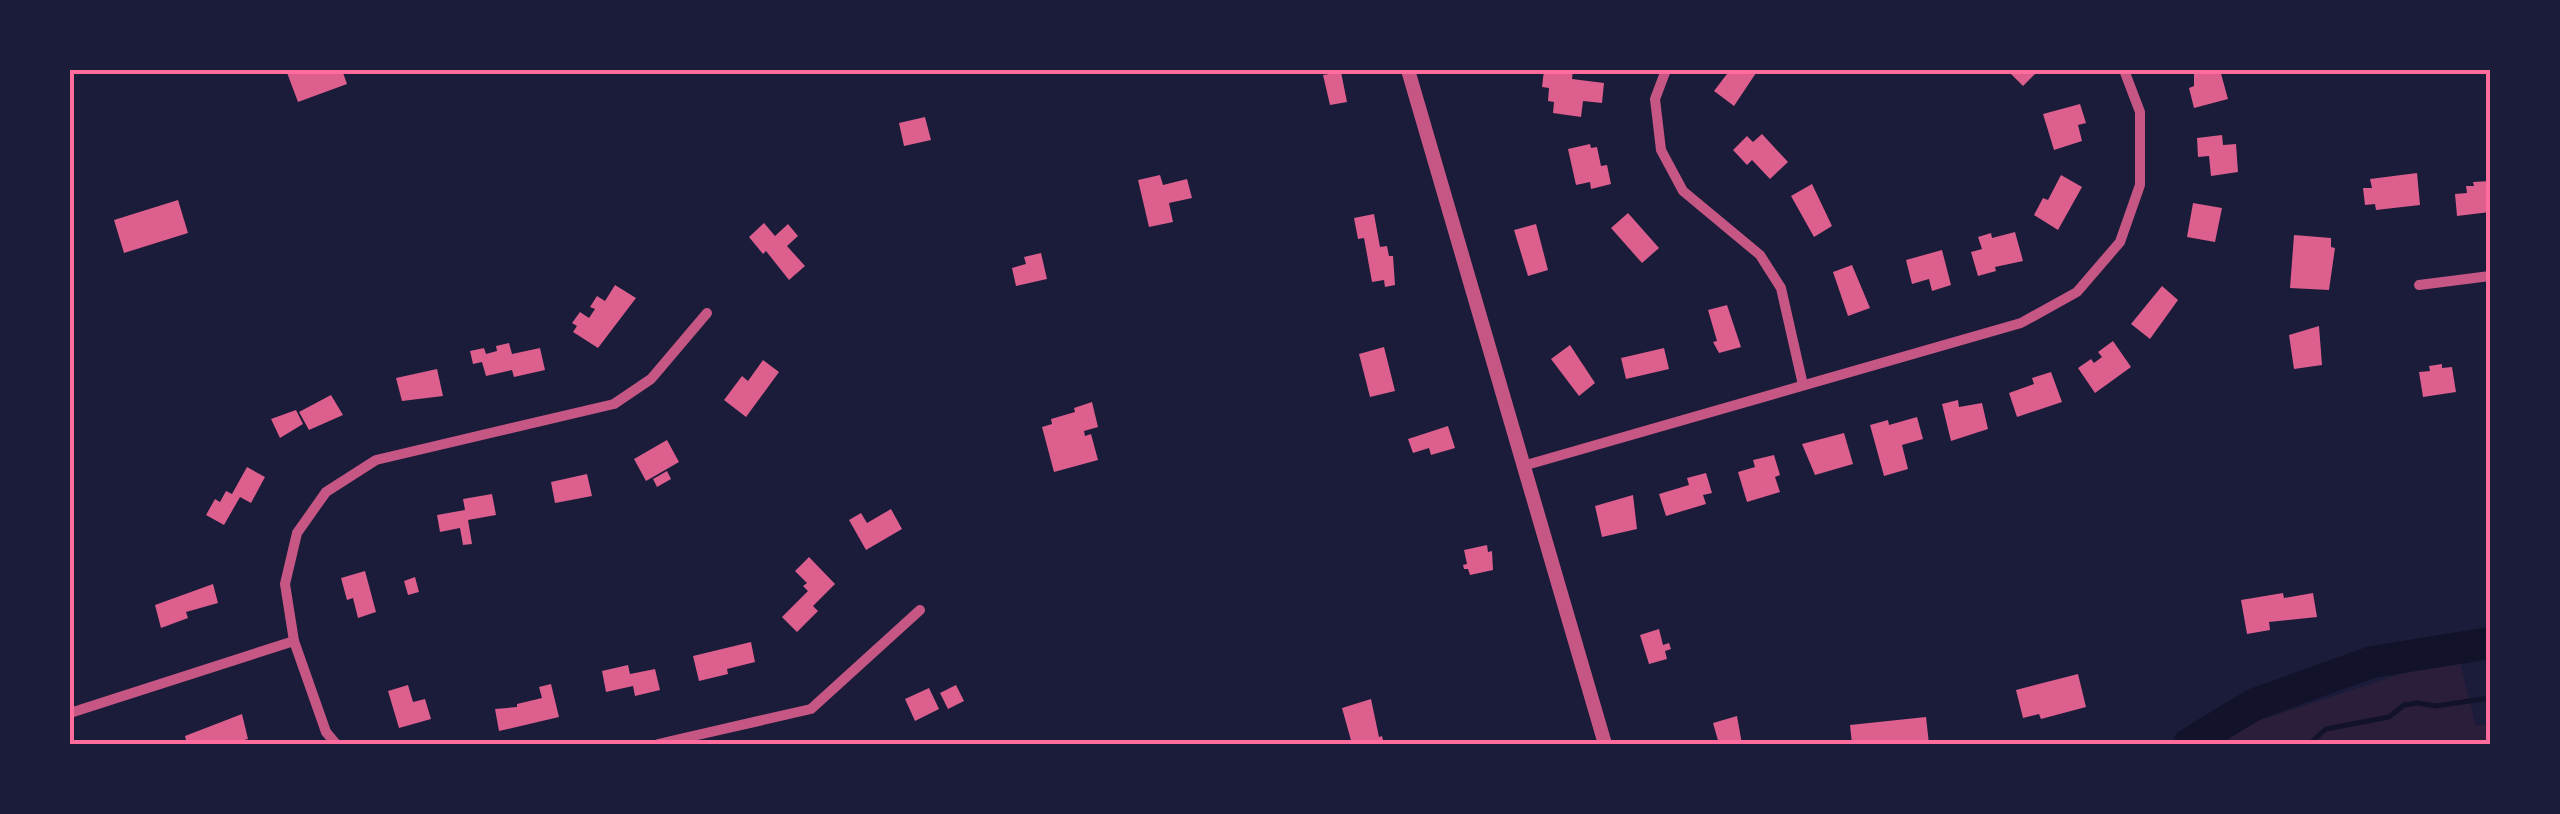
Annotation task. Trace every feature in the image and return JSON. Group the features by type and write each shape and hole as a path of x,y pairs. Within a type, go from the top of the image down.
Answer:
{"street":[{"path":"1408,70 1606,744"},
{"path":"1666,70 1656,99 1662,150 1683,190 1760,255 1781,288 1803,385"},
{"path":"1522,466 2021,323 2077,292 2120,242 2140,185 2140,112 2124,70"},
{"path":"2419,285 2490,276"},
{"path":"336,744 326,732 294,642 285,584 297,533 326,492 376,460 614,404 651,379 707,313"},
{"path":"658,744 812,709 920,610"},
{"path":"70,713 294,642"}],"shaded area":[{"path":"2458,655 2476,726 2490,723 2490,744 2188,744"}],"building":[{"path":"286,70 342,70 347,84 298,102"},
{"path":"1544,70 1573,70 1572,79 1604,83 1602,103 1583,101 1581,117 1553,113 1554,102 1548,101 1549,88 1542,87"},
{"path":"1730,70 1758,70 1734,106 1714,91"},
{"path":"2007,70 2039,70 2023,86"},
{"path":"2194,70 2220,70 2228,99 2194,108 2189,88 2194,86"},
{"path":"1341,72 1347,102 1330,105 1323,75"},
{"path":"2080,104 2086,123 2078,125 2082,141 2054,150 2043,114"},
{"path":"925,117 931,140 904,146 899,123"},
{"path":"1762,134 1788,162 1770,179 1752,160 1747,165 1733,150 1747,136 1753,142"},
{"path":"2222,135 2223,145 2236,144 2238,172 2211,176 2209,156 2198,157 2197,138"},
{"path":"1590,144 1591,148 1597,147 1601,166 1607,165 1611,184 1591,189 1590,182 1576,185 1568,149"},
{"path":"2417,173 2420,205 2376,210 2375,204 2365,205 2363,188 2372,188 2370,179"},
{"path":"1160,175 1163,185 1187,179 1192,198 1169,203 1173,222 1149,227 1138,180"},
{"path":"2061,175 2082,187 2058,230 2034,215 2043,198 2048,200"},
{"path":"2490,181 2490,212 2457,216 2455,194 2467,193 2466,186 2474,186 2473,182"},
{"path":"1812,184 1832,226 1814,237 1791,196"},
{"path":"178,200 188,233 124,253 114,220"},
{"path":"2193,203 2222,208 2215,242 2187,237"},
{"path":"1628,213 1659,248 1642,263 1611,228"},
{"path":"1374,214 1380,247 1387,246 1389,256 1393,256 1395,285 1385,287 1384,280 1372,282 1364,238 1358,239 1354,218"},
{"path":"764,223 775,236 788,224 798,236 787,246 805,266 789,280 749,237"},
{"path":"1536,224 1548,270 1528,276 1514,230"},
{"path":"2015,232 2023,261 1995,267 1996,271 1978,276 1971,252 1982,249 1978,237"},
{"path":"2294,235 2331,238 2331,247 2335,248 2329,290 2290,288"},
{"path":"1942,250 1951,285 1932,291 1929,279 1912,284 1906,260"},
{"path":"1041,253 1047,279 1016,286 1012,268 1026,264 1024,257"},
{"path":"1852,265 1870,308 1848,316 1833,272"},
{"path":"615,285 636,298 598,348 573,332 577,326 572,323 580,312 589,318 597,296 605,301"},
{"path":"2162,286 2178,300 2150,339 2131,324"},
{"path":"1727,305 1741,347 1719,353 1713,342 1717,341 1708,310"},
{"path":"2319,326 2322,365 2294,369 2289,335"},
{"path":"2113,341 2131,367 2095,393 2078,368 2102,357 2098,352"},
{"path":"509,343 512,354 540,348 545,370 514,377 512,370 486,376 482,362 473,364 470,351 484,348 486,354"},
{"path":"1570,345 1595,383 1579,396 1551,359"},
{"path":"1384,347 1395,391 1370,397 1359,354"},
{"path":"1664,348 1669,369 1626,379 1621,358"},
{"path":"763,360 779,372 746,417 724,400 742,376 748,381"},
{"path":"2442,364 2442,368 2452,367 2456,392 2423,397 2419,372"},
{"path":"437,369 443,396 402,401 396,378"},
{"path":"2051,372 2062,402 2017,417 2009,393 2034,384 2032,378"},
{"path":"331,395 343,415 309,430 299,412"},
{"path":"1958,400 1959,407 1982,403 1988,429 1951,441 1942,404"},
{"path":"1092,402 1098,427 1084,431 1085,436 1091,434 1098,460 1054,472 1042,427 1052,424 1051,419"},
{"path":"296,410 303,424 280,438 271,419"},
{"path":"1917,417 1923,439 1902,445 1908,469 1884,476 1870,425 1888,420 1889,425"},
{"path":"1448,426 1455,448 1431,455 1429,448 1413,453 1408,439"},
{"path":"1844,433 1853,464 1815,475 1802,444"},
{"path":"667,440 679,462 646,481 634,459"},
{"path":"1774,455 1780,492 1747,502 1738,472 1755,467 1753,460"},
{"path":"247,467 265,477 251,503 240,497 224,525 206,515 215,499 220,502 226,491 232,494"},
{"path":"667,471 671,479 657,487 653,479"},
{"path":"1706,473 1712,493 1703,495 1706,504 1666,516 1659,494 1689,485 1687,478"},
{"path":"587,474 592,496 555,503 551,482"},
{"path":"492,494 496,515 468,520 472,544 463,545 460,528 440,532 437,515 465,510 463,499"},
{"path":"1633,495 1637,529 1602,537 1595,506"},
{"path":"891,509 902,529 866,550 849,520 861,513 867,523"},
{"path":"1487,545 1488,552 1492,551 1493,570 1470,575 1463,565 1467,564 1464,550"},
{"path":"809,557 835,584 813,606 818,611 797,632 782,617 808,591 803,586 807,583 795,571"},
{"path":"365,571 376,612 358,618 353,598 347,600 341,578"},
{"path":"415,577 419,592 408,595 404,581"},
{"path":"213,584 218,603 186,612 188,618 161,628 155,605"},
{"path":"2283,593 2284,598 2313,593 2317,617 2269,622 2270,630 2247,634 2241,600"},
{"path":"1659,629 1663,645 1669,643 1671,649 1665,651 1667,659 1649,664 1640,635"},
{"path":"751,642 755,662 699,681 693,656"},
{"path":"628,665 630,674 655,669 660,690 635,696 633,686 606,692 602,671"},
{"path":"2078,674 2086,707 2041,719 2039,714 2023,718 2016,690"},
{"path":"551,684 559,717 499,731 495,709 517,707 542,698 539,687"},
{"path":"408,685 413,702 425,699 431,719 399,728 388,691"},
{"path":"956,685 964,701 948,709 940,693"},
{"path":"929,688 939,709 915,721 905,699"},
{"path":"1371,699 1384,744 1352,744 1342,708"},
{"path":"242,714 248,739 230,744 187,744 185,736"},
{"path":"1737,716 1742,744 1719,744 1713,723"},
{"path":"1926,717 1929,744 1852,744 1850,725"}],"waterway":[{"path":"2189,744 2255,704 2372,662 2490,643"},
{"path":"2309,744 2326,729 2389,717 2404,705 2436,706 2490,698"}]}
